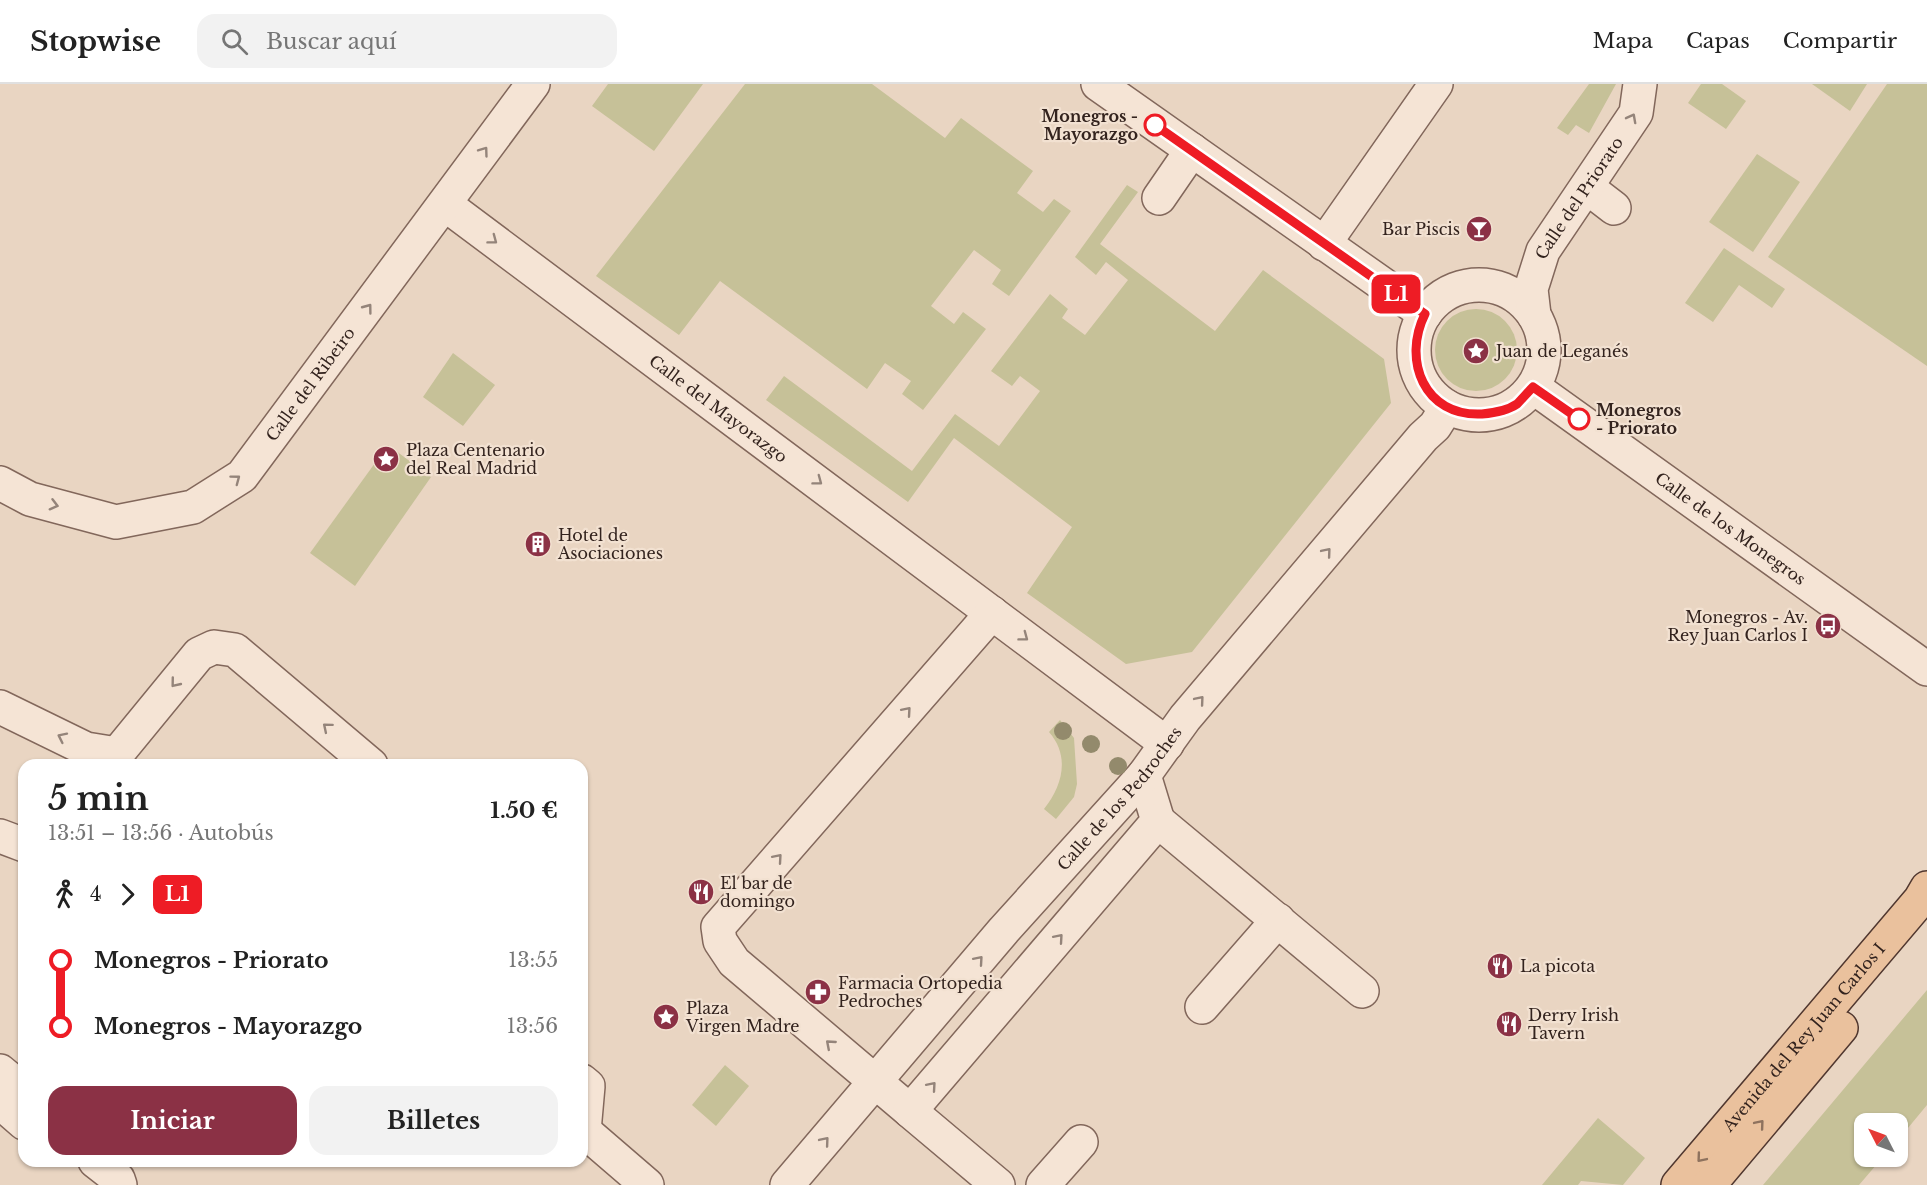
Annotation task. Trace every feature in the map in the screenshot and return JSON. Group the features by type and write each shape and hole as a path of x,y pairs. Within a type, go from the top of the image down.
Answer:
{"main road":[{"name":"Avenida del Rey Juan Carlos I","path":"1678,1185 1920,900 1927,888"},
{"name":"Avenida del Rey Juan Carlos I","path":"1709,1185 1927,926"}],"street":[{"name":"Calle del Ribeiro","path":"0,483 30,499 116,522 193,507 242,476 446,205 532,84"},
{"path":"1324,244 1436,84"},
{"name":"Calle del Priorato","path":"1534,315 1531,289 1543,251 1588,188 1636,113 1640,84"},
{"path":"1108,87 1192,150 1425,314"},
{"path":"1159,198 1192,150"},
{"path":"1588,188 1614,208"},
{"name":"Calle del Mayorazgo","path":"446,205 703,380 950,562 992,613 1167,744"},
{"path":"1473,285 1501,288 1525,303 1534,315 1539,322 1544,344 1542,366 1533,387 1516,404 1494,413 1470,415 1447,407 1425,386 1418,372 1414,342 1425,314 1446,294 1473,285"},
{"name":"Calle de los Monegros","path":"1533,387 1927,669"},
{"name":"Calle de los Pedroches","path":"787,1185 1004,930 1144,775 1192,710 1423,437 1435,426 1447,407"},
{"path":"992,613 718,927 714,943 874,1083 999,1185"},
{"path":"114,759 199,654 214,647 235,650 365,759"},
{"path":"0,707 111,759"},
{"path":"1144,775 1158,821 1362,991"},
{"path":"910,1111 1158,821"},
{"path":"0,836 18,843"},
{"path":"1202,1007 1278,920"},
{"path":"0,1071 18,1086"},
{"path":"0,1102 18,1118"},
{"path":"588,1134 647,1185"},
{"path":"1043,1185 1081,1142"},
{"path":"103,1167 118,1179 120,1185"}],"shaded area":[{"path":"608,84 703,84 654,151 592,106"},
{"path":"745,84 872,84 945,138 961,118 1033,171 1017,193 1043,212 1054,199 1071,211 1009,296 992,284 1001,270 974,250 931,306 954,324 963,312 986,329 923,410 902,394 911,381 885,363 867,389 720,281 679,335 596,276"},
{"path":"1589,84 1616,84 1589,133 1576,125 1568,135 1557,128"},
{"path":"1701,84 1722,84 1746,101 1726,129 1688,103"},
{"path":"1812,84 1867,84 1850,111"},
{"path":"1887,84 1927,84 1927,366 1768,257"},
{"path":"1757,154 1800,182 1753,252 1709,222"},
{"path":"1127,185 1138,192 1100,244 1215,331 1263,270 1384,359 1391,403 1192,652 1126,664 1027,593 1072,527 954,438 908,502 766,400 784,376 912,471 955,414 999,446 1040,391 1020,376 1012,386 991,371 1050,294 1068,309 1062,318 1085,335 1128,280 1106,262 1096,275 1075,257"},
{"path":"1724,248 1785,289 1772,308 1739,285 1713,322 1685,303"},
{"path":"1476,309 1492,313 1505,321 1513,334 1517,350 1513,366 1505,379 1492,387 1476,391 1460,387 1447,379 1439,366 1435,350 1439,334 1447,321 1460,313"},
{"path":"453,353 495,385 463,426 423,397"},
{"path":"388,445 431,477 355,586 310,553"},
{"path":"1060,720 1074,738 1077,784 1074,797 1056,819 1044,809 1056,790 1062,770 1060,751 1049,732"},
{"path":"1927,990 1927,1105 1908,1128 1908,1113 1854,1113 1854,1167 1874,1167 1859,1185 1763,1185"},
{"path":"725,1065 749,1086 716,1126 692,1105"},
{"path":"1598,1118 1645,1158 1623,1185 1581,1181 1578,1185 1542,1185"}],"bus line":[{"name":"L1","path":"1155,125 1425,314 1414,342 1414,358 1425,386 1447,407 1470,415 1494,413 1516,404 1533,387 1579,419"}],"place":[{"name":"Monegros - Mayorazgo","path":"1155,125"},
{"name":"Bar Piscis","path":"1479,229"},
{"name":"Juan de Leganés","path":"1476,351"},
{"name":"Monegros - Priorato","path":"1579,419"},
{"name":"Plaza Centenario del Real Madrid","path":"386,459"},
{"name":"Hotel de Asociaciones","path":"538,544"},
{"name":"Monegros - Av. Rey Juan Carlos I","path":"1828,626"},
{"name":"El bar de domingo","path":"701,892"},
{"name":"La picota","path":"1500,966"},
{"name":"Farmacia Ortopedia Pedroches","path":"818,992"},
{"name":"Plaza Virgen Madre","path":"666,1017"},
{"name":"Derry Irish Tavern","path":"1509,1024"}]}
